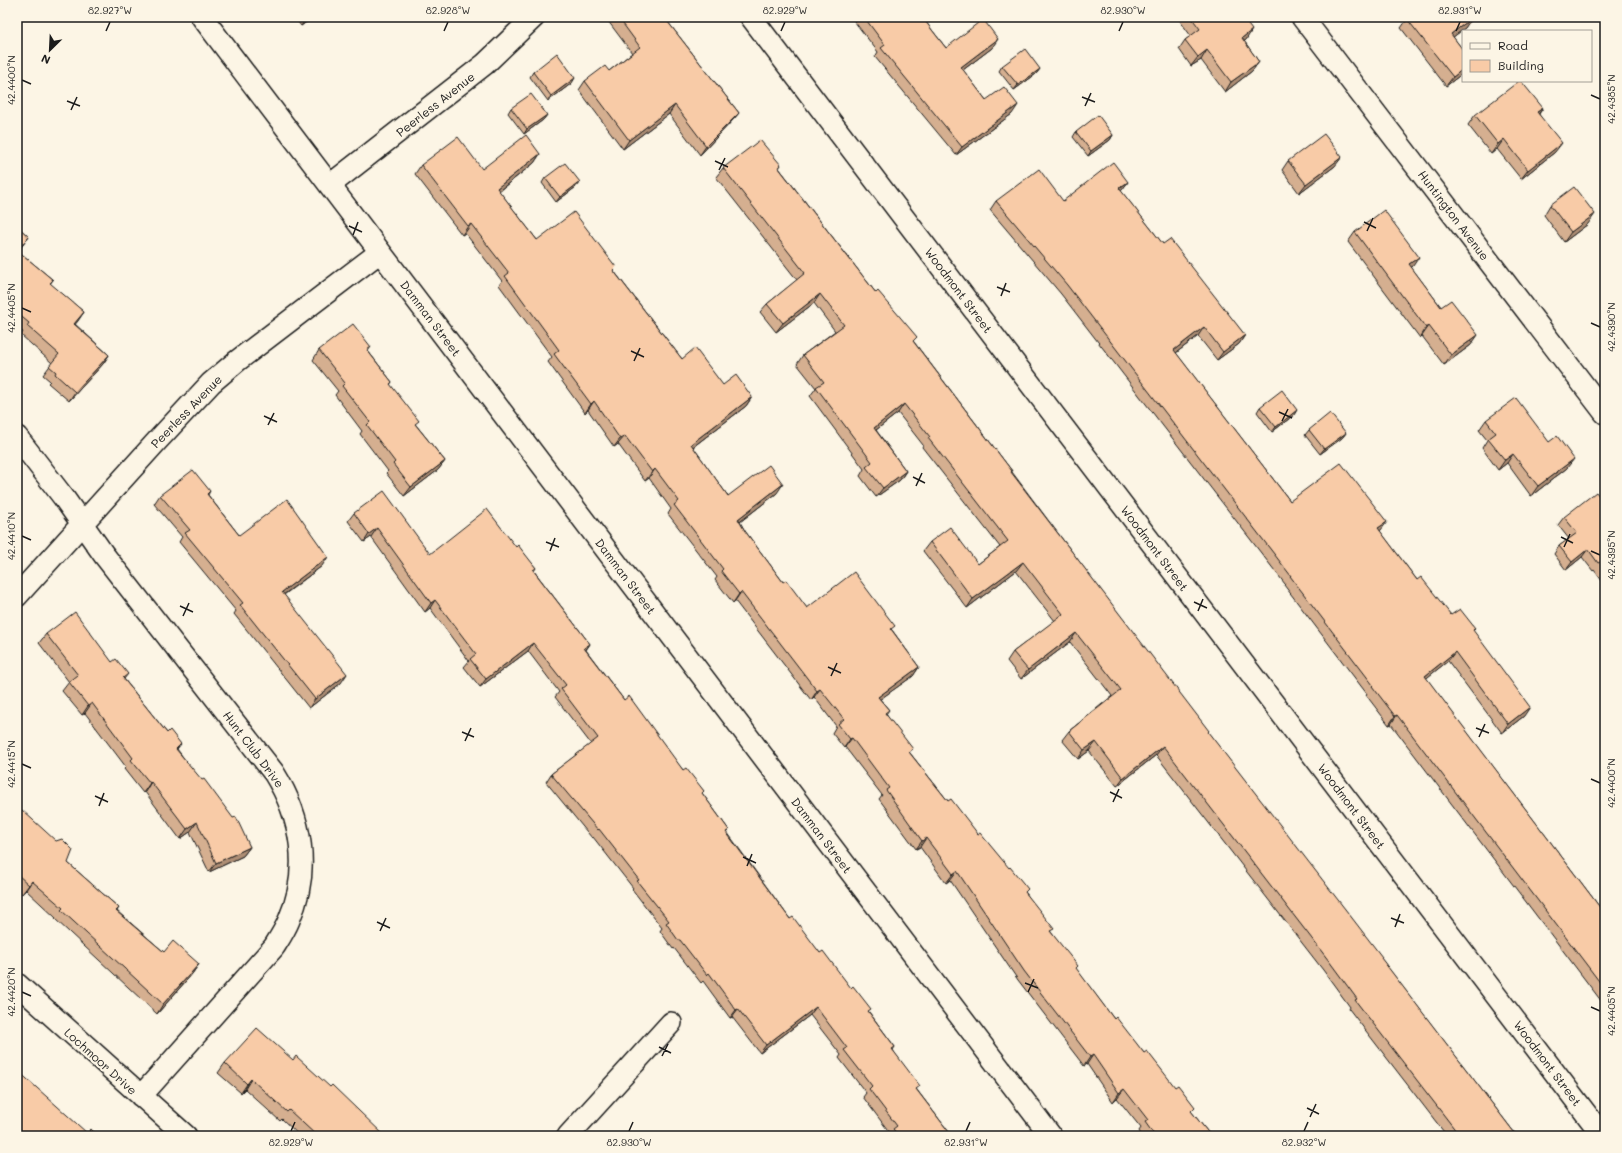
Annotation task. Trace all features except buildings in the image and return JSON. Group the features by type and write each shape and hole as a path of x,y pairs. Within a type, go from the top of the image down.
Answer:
{"street":[{"name":"Damman Street","path":"202,17 1051,1136"},
{"name":"Peerless Avenue","path":"330,184 486,64 534,17"},
{"name":"Woodmont Street","path":"751,17 1603,1136"},
{"name":"Huntington Avenue","path":"1302,17 1605,413"},
{"name":"Peerless Avenue","path":"17,596 211,383 237,361 380,252"},
{"name":"Hunt Club Drive","path":"17,437 104,555 274,773 293,808 300,841 301,868 297,895 289,920 274,947 141,1096"},
{"name":"Lochmoor Drive","path":"17,984 186,1136"},
{"path":"568,1136 671,1023"}]}
